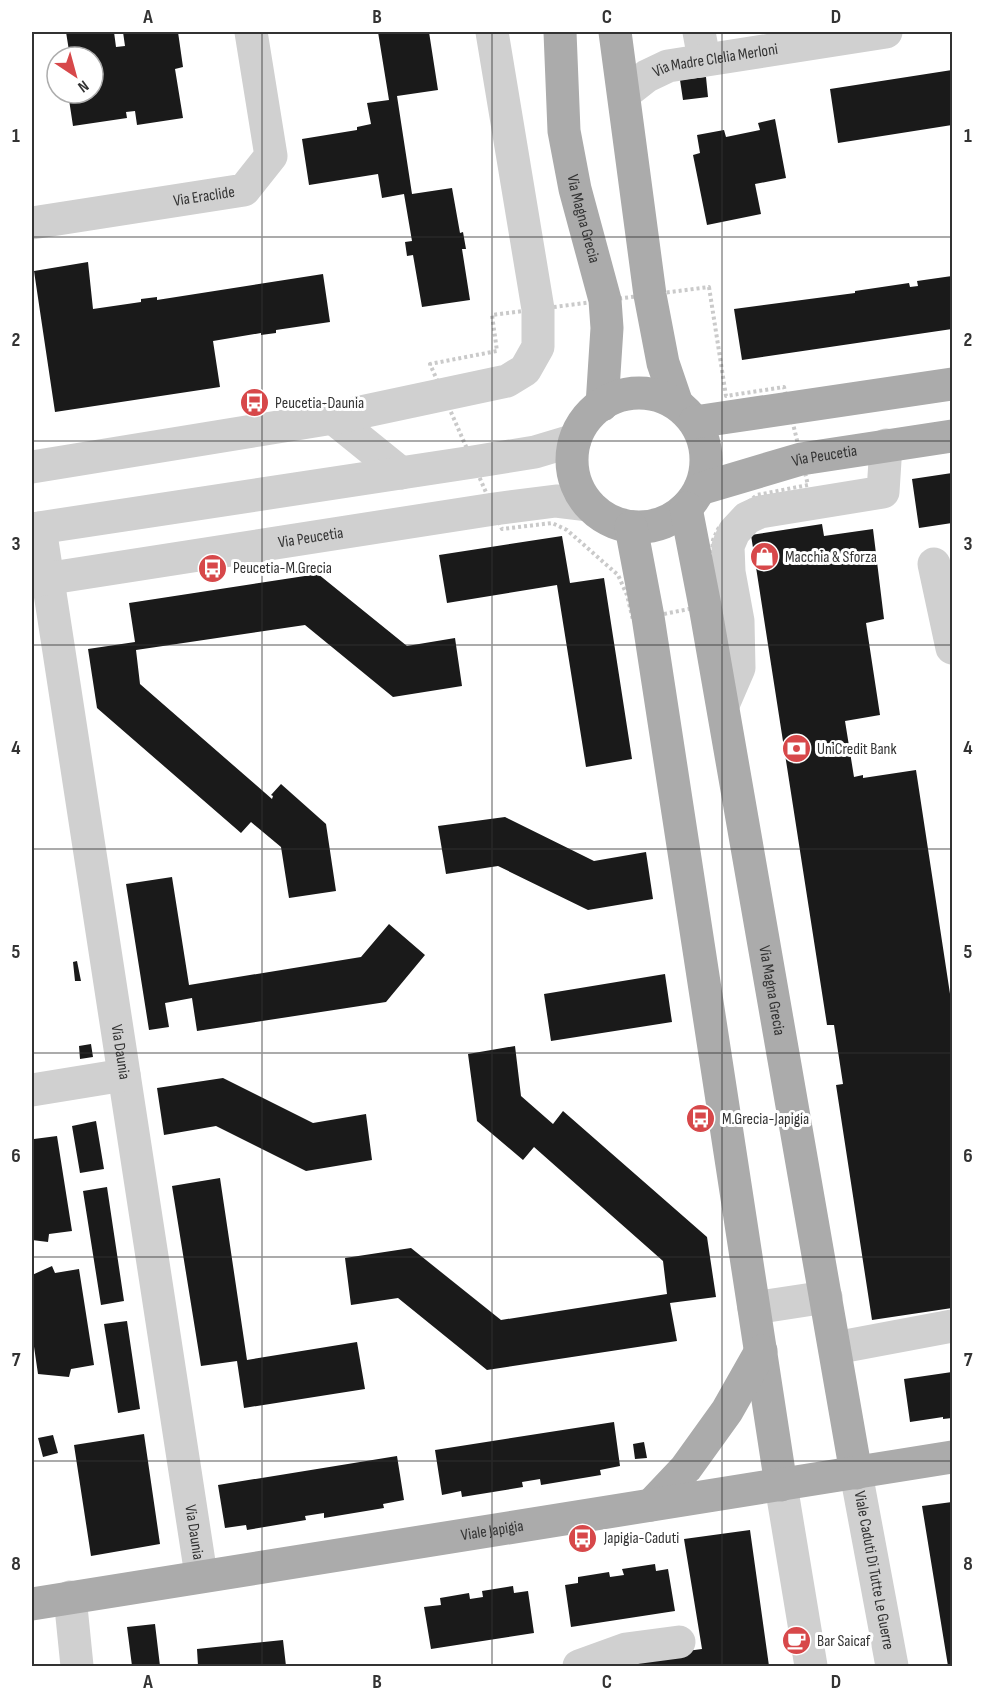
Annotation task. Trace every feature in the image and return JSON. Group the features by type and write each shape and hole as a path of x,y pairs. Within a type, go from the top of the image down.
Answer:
{"main road":[{"name":"Via Magna Grecia","path":"560,32 564,131 575,189 605,300 607,328 602,405"},
{"name":"Via Magna Grecia","path":"615,32 650,295 663,363 686,413 704,444 706,466 693,498 705,606 856,1473"},
{"path":"693,498 674,517 661,524 631,527 608,520 589,506 577,486 572,463 575,440 585,420 602,405 620,396 639,393 659,396 686,413 952,384"},
{"name":"Via Peucetia","path":"693,498 801,459 952,436"},
{"path":"631,527 648,617 781,1485"},
{"path":"651,1505 686,1468 727,1411 761,1351"},
{"name":"Viale Japigia","path":"32,1604 201,1575 952,1457"}],"street":[{"name":"Via Eraclide","path":"32,224 244,190 271,156 251,32"},
{"path":"32,467 333,418 507,381 525,370 538,346 538,309 492,32"},
{"name":"Via Madre Clelia Merloni","path":"624,94 647,76 702,45 886,32"},
{"path":"333,418 401,473"},
{"path":"36,528 535,452 575,440"},
{"path":"723,705 739,668 738,621 727,559 728,546 734,532 747,518 760,512 883,492 886,445"},
{"name":"Via Peucetia","path":"40,580 494,509 556,501 589,506"},
{"name":"Via Daunia","path":"36,528 40,580 124,1075 201,1575"},
{"path":"934,564 952,648"},
{"path":"32,1090 124,1075"},
{"path":"754,1308 826,1298"},
{"path":"835,1348 952,1326"},
{"name":"Viale Caduti Di Tutte Le Guerre","path":"856,1473 892,1666"},
{"path":"781,1485 811,1666"},
{"path":"70,1597 77,1666"},
{"path":"579,1666 626,1649 678,1642"}],"path":[{"path":"709,287 726,396 784,387"}],"building":[{"path":"66,32 114,32 116,47 125,46 123,32 178,32 183,67 175,69 183,118 137,125 135,111 126,112 127,118 73,126 70,105 105,105 105,45 68,45"},
{"path":"378,32 429,32 438,90 397,96 412,194 452,188 460,233 463,232 466,249 462,249 470,300 422,307 413,255 407,256 405,242 412,241 404,194 382,198 378,174 309,185 302,139 357,130 357,127 371,124 367,103 389,100"},
{"path":"952,70 952,125 838,143 830,89"},
{"path":"706,77 708,97 683,100 680,80"},
{"path":"775,119 786,178 755,184 761,214 707,225 693,155 700,153 697,135 724,130 726,137 760,130 758,123"},
{"path":"88,262 93,309 141,302 141,299 157,297 157,300 323,274 330,322 276,330 276,333 261,335 261,333 213,341 220,387 55,412 34,271"},
{"path":"952,276 952,329 742,360 734,309 855,293 855,291 909,283 910,287 918,286 917,281"},
{"path":"952,473 952,523 919,528 912,479"},
{"path":"822,524 824,536 873,529 884,619 866,623 880,715 845,721 854,777 863,775 863,778 916,770 952,1007 952,1308 872,1320 836,1085 843,1084 834,1025 827,1025 751,535"},
{"path":"562,536 570,583 604,578 632,759 586,767 557,585 447,603 439,555"},
{"path":"318,574 407,646 455,638 462,686 393,697 305,625 136,650 140,684 272,799 271,795 281,784 326,824 336,891 289,898 281,847 251,822 241,833 97,708 88,649 135,642 129,603"},
{"path":"505,817 594,861 646,852 653,899 588,910 498,866 446,874 438,826"},
{"path":"172,877 189,985 361,957 389,924 425,955 386,1002 197,1031 192,998 165,1003 169,1027 149,1030 126,884"},
{"path":"77,961 81,981 75,981 73,962"},
{"path":"665,974 672,1022 551,1041 544,994"},
{"path":"91,1044 93,1057 80,1059 79,1046"},
{"path":"515,1046 521,1096 553,1124 563,1111 707,1237 716,1297 670,1303 677,1341 487,1370 398,1298 351,1305 345,1258 411,1248 501,1320 667,1294 663,1261 534,1147 523,1160 477,1121 468,1054"},
{"path":"223,1078 313,1123 366,1114 372,1160 306,1171 216,1126 164,1135 157,1088"},
{"path":"96,1121 104,1169 80,1173 72,1126"},
{"path":"32,1133 34,1139 57,1136 72,1231 49,1234 48,1242 32,1240"},
{"path":"220,1178 247,1360 357,1342 365,1389 244,1408 237,1361 201,1366 172,1186"},
{"path":"107,1187 124,1301 101,1305 83,1191"},
{"path":"52,1266 55,1273 79,1269 94,1365 71,1369 69,1377 38,1374 32,1333 32,1275"},
{"path":"127,1321 140,1409 118,1413 104,1324"},
{"path":"952,1372 952,1418 943,1419 943,1417 910,1422 904,1379"},
{"path":"614,1422 620,1466 600,1470 601,1475 541,1485 540,1479 522,1482 523,1487 462,1497 461,1491 442,1495 435,1450"},
{"path":"144,1434 160,1544 91,1556 74,1445"},
{"path":"53,1435 58,1453 43,1457 38,1438"},
{"path":"644,1442 647,1458 635,1459 633,1444"},
{"path":"397,1456 404,1500 383,1504 384,1508 324,1518 324,1513 305,1516 306,1520 247,1530 246,1525 225,1528 218,1485"},
{"path":"952,1502 952,1666 948,1666 922,1506"},
{"path":"750,1530 769,1666 631,1666 665,1654 702,1649 684,1539"},
{"path":"655,1564 656,1571 668,1569 675,1611 571,1627 565,1585 578,1583 578,1577 609,1572 610,1577 624,1575 622,1569"},
{"path":"513,1586 514,1593 528,1591 534,1633 431,1649 424,1607 441,1605 440,1598 469,1593 470,1599 483,1597 482,1591"},
{"path":"155,1624 160,1666 132,1666 127,1627"},
{"path":"283,1640 286,1666 198,1666 197,1649"}],"place":[{"name":"Peucetia-Daunia","path":"254,403"},
{"name":"Macchia & Sforza","path":"764,557"},
{"name":"Peucetia-M.Grecia","path":"212,568"},
{"name":"UniCredit Bank","path":"796,749"},
{"name":"M.Grecia-Japigia","path":"701,1119"},
{"name":"Japigia-Caduti","path":"583,1538"},
{"name":"Bar Saicaf","path":"796,1641"}]}
